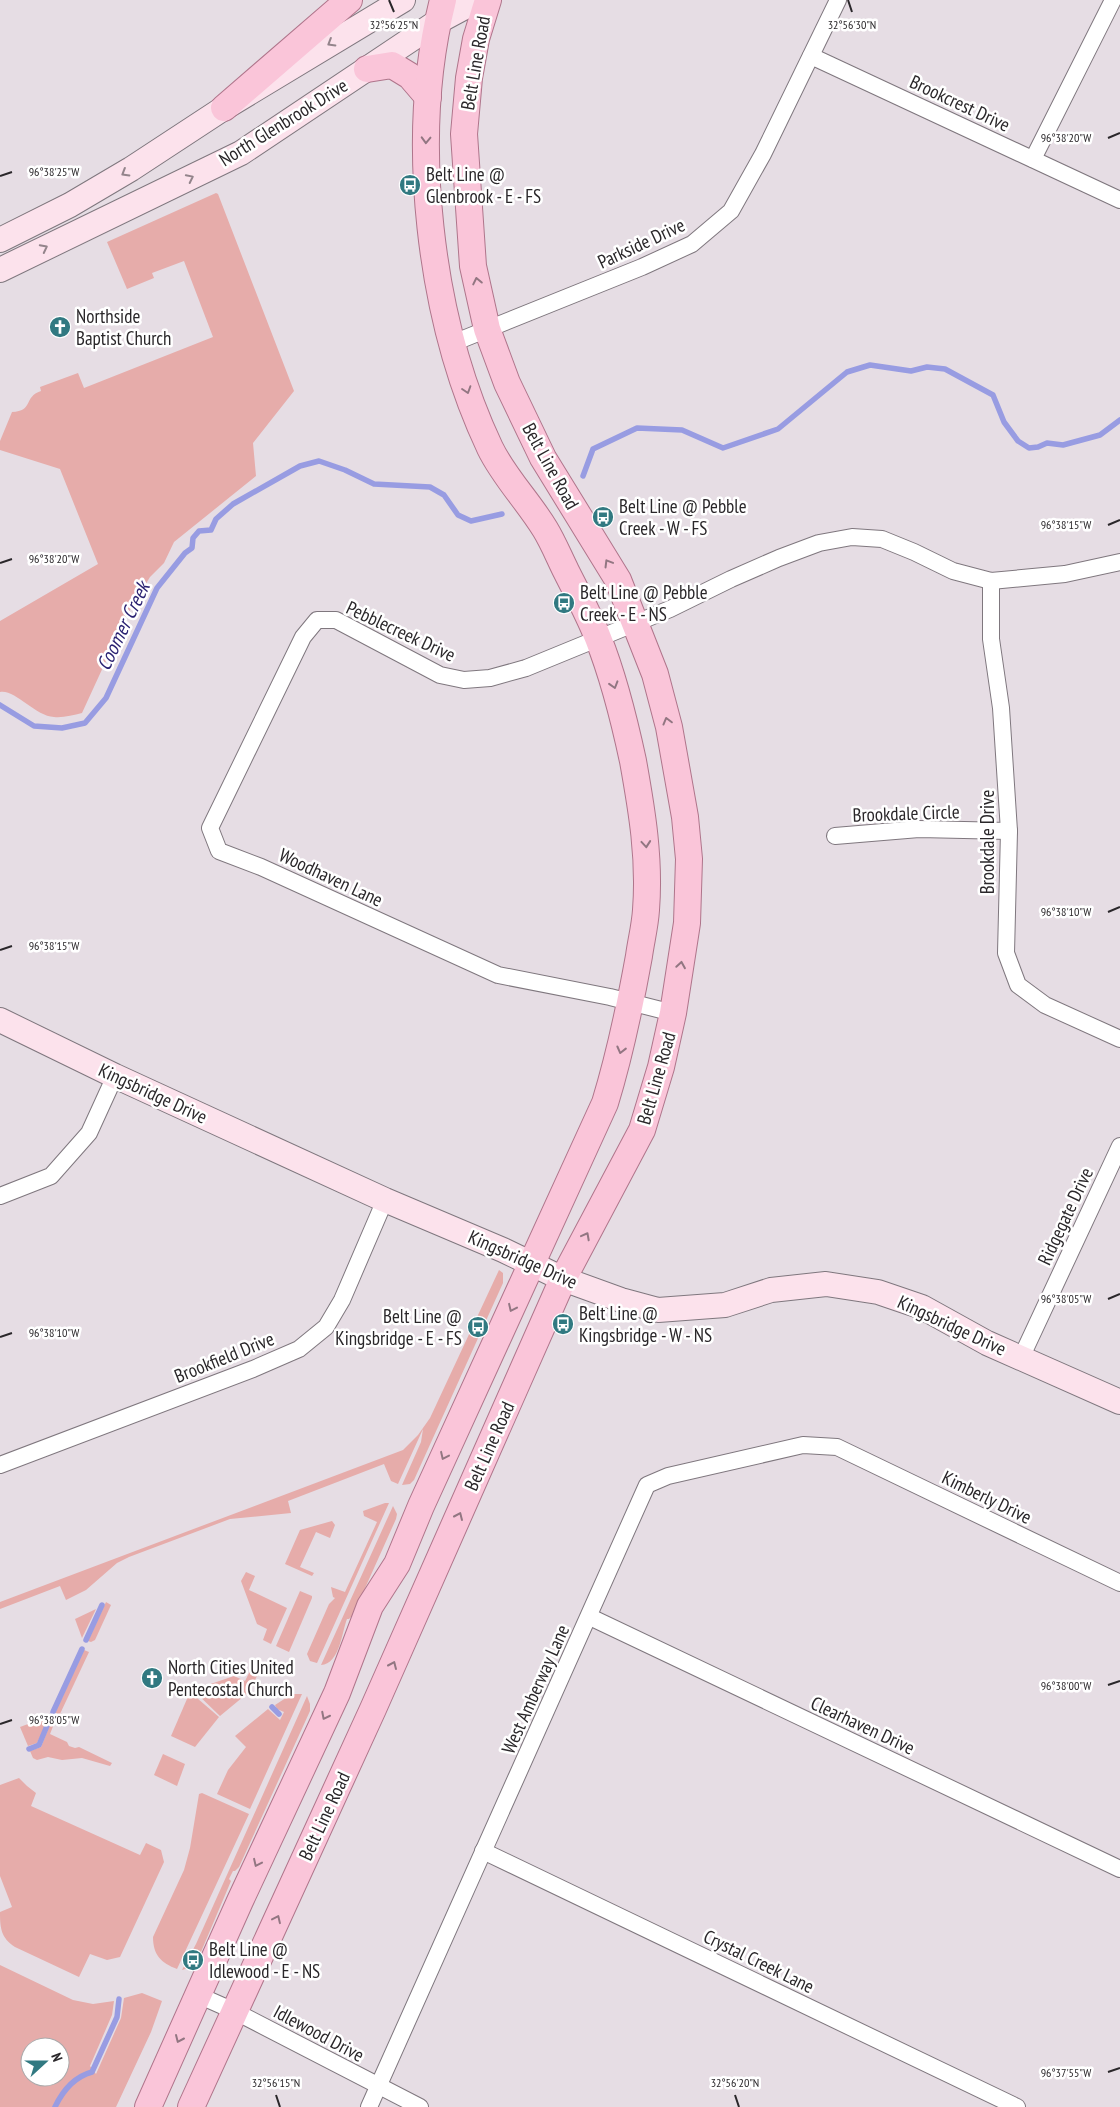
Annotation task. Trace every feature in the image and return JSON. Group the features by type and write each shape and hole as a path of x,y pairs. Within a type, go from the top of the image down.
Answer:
{"main road":[{"path":"224,108 349,0"},
{"name":"Belt Line Road","path":"191,2107 373,1709 563,1279 642,1130 661,1067 673,1013 688,902 689,859 685,817 669,727 655,674 618,580 543,458 507,383 487,329 473,266 467,204 464,134 469,78 476,39 488,0"},
{"name":"Belt Line Road","path":"148,2107 337,1693 370,1606 398,1564 422,1506 605,1103 621,1050 646,911 648,857 644,822 616,687 599,639 545,529 490,449 469,396 452,343 442,301 430,232 426,164 428,97 440,11"},
{"path":"367,68 392,65 410,76 428,97"},
{"path":"337,1693 373,1709"}],"street":[{"path":"0,240 70,206 186,134 224,108 403,0"},
{"name":"North Glenbrook Drive","path":"0,270 241,153 367,68 440,11 478,0"},
{"name":"Parkside Drive","path":"452,343 692,244 731,211 763,154 838,0"},
{"path":"1033,159 1113,0"},
{"name":"Brookcrest Drive","path":"811,56 1120,200"},
{"name":"Pebblecreek Drive","path":"317,620 336,620 440,675 464,680 490,678 526,668 636,623 779,558 819,543 852,536 882,539 953,571 991,581 1065,574 1120,562"},
{"name":"Brookdale Drive","path":"991,581 991,639 1001,708 1009,831 1006,953 1018,984 1045,1005 1120,1038"},
{"name":"Woodhaven Lane","path":"317,620 304,637 210,828 219,851 261,867 498,975 631,1002 673,1013"},
{"name":"Brookdale Circle","path":"835,836 919,829 1009,831"},
{"name":"Kingsbridge Drive","path":"0,1020 115,1076 386,1200 563,1279 621,1300 658,1310 725,1306 771,1290 826,1284 878,1292 922,1307 987,1343 1120,1402"},
{"path":"0,1196 51,1176 89,1133 115,1076"},
{"name":"Ridgegate Drive","path":"1021,1358 1120,1146"},
{"name":"Brookfield Drive","path":"0,1464 253,1369 305,1345 326,1327 342,1300 386,1200"},
{"name":"West Amberway Lane","path":"369,2107 590,1617 647,1485 668,1476 804,1445 836,1447"},
{"name":"Kimberly Drive","path":"836,1447 1120,1583"},
{"name":"Clearhaven Drive","path":"590,1617 1120,1869"},
{"name":"Crystal Creek Lane","path":"483,1851 1017,2107"},
{"name":"Idlewood Drive","path":"198,1994 420,2107"}],"shaded area":[{"path":"216,193 294,391 253,443 256,476 174,542 164,563 150,577 127,615 82,713 61,717 47,716 12,694 0,692 0,621 98,564 60,469 0,450 0,441 12,412 23,409 35,394 41,391 40,387 78,373 84,388 213,337 184,261 152,273 154,278 127,289 107,242"},
{"path":"499,1270 503,1273 503,1283 414,1480 410,1484 402,1485 421,1442 423,1429 398,1484 391,1481 384,1464 288,1501 291,1513 230,1519 129,1557 117,1563 86,1590 66,1600 60,1586 0,1609 0,1602 403,1450 418,1435 430,1418"},
{"path":"389,1503 317,1663 310,1661 307,1654 329,1604 335,1598 333,1597 331,1587 345,1592 377,1522 364,1516 363,1511"},
{"path":"393,1506 397,1514 396,1519 353,1615 347,1619 336,1653 327,1663 321,1665"},
{"path":"332,1521 335,1525 330,1538 316,1532 300,1567 314,1573 312,1576 285,1564 300,1530"},
{"path":"246,1572 255,1576 249,1590 287,1608 271,1644 263,1640 267,1629 257,1624 241,1581"},
{"path":"300,1591 312,1596 312,1598 289,1652 276,1646"},
{"path":"106,1602 111,1605 95,1640 88,1641"},
{"path":"96,1609 82,1638 75,1619"},
{"path":"84,1650 89,1652 60,1714 55,1713"},
{"path":"250,1671 258,1674 249,1692 220,1716 193,1690 234,1676 245,1681"},
{"path":"190,1692 219,1717 195,1747 171,1736"},
{"path":"292,1694 302,1694 250,1809 217,1794 228,1770 246,1747 235,1736 268,1709 280,1720 284,1712 277,1709 275,1705"},
{"path":"307,1696 310,1711 239,1867 233,1871 229,1879 231,1881 198,1959 192,1967 182,1970 196,1944"},
{"path":"44,1718 48,1720 37,1743 28,1746 20,1727"},
{"path":"51,1722 54,1724 50,1734 67,1742 69,1746 79,1747 112,1763 110,1766 82,1758 62,1760 48,1757 37,1760 33,1758 30,1751 41,1747"},
{"path":"163,1754 185,1764 177,1786 154,1775"},
{"path":"19,1778 36,1793 31,1806 140,1855 146,1843 161,1850 164,1862 120,1957 107,1960 90,1954 79,1977 15,1947 10,1944 2,1932 0,1912 12,1907 0,1876 0,1785"},
{"path":"202,1793 249,1814 177,1969 159,1958 154,1949 153,1937 184,1870 190,1848 199,1794"},
{"path":"0,1965 73,2000 93,2004 114,2001 112,2015 90,2066 96,2074 121,2018 124,1998 142,1993 162,2001 151,2032 116,2107 0,2107"}],"waterway":[{"name":"Coomer Creek","path":"583,476 593,449 637,428 682,430 723,448 778,429 847,372 870,365 911,371 927,367 945,369 993,395 1004,422 1018,441 1029,448 1047,443 1063,445 1100,435 1120,420"},
{"name":"Coomer Creek","path":"0,705 34,726 62,728 85,723 106,698 157,588 185,553 192,548 193,538 199,531 211,530 216,519 233,504 300,466 319,461 345,470 374,484 430,487 444,495 458,515 471,521 502,514"},
{"path":"86,1640 102,1605"},
{"path":"53,1712 82,1649"},
{"path":"272,1707 279,1714"},
{"path":"29,1749 39,1745 49,1721"},
{"path":"55,2107 74,2081 92,2072 117,2017 119,1999"}],"place":[{"name":"Belt Line @ Glenbrook - E - FS","path":"410,185"},
{"name":"Northside Baptist Church","path":"60,327"},
{"name":"Belt Line @ Pebble Creek - W - FS","path":"603,517"},
{"name":"Belt Line @ Pebble Creek - E - NS","path":"564,603"},
{"name":"Belt Line @ Kingsbridge - W - NS","path":"563,1324"},
{"name":"Belt Line @ Kingsbridge - E - FS","path":"478,1327"},
{"name":"North Cities United Pentecostal Church","path":"152,1678"},
{"name":"Belt Line @ Idlewood - E - NS","path":"193,1960"}]}
